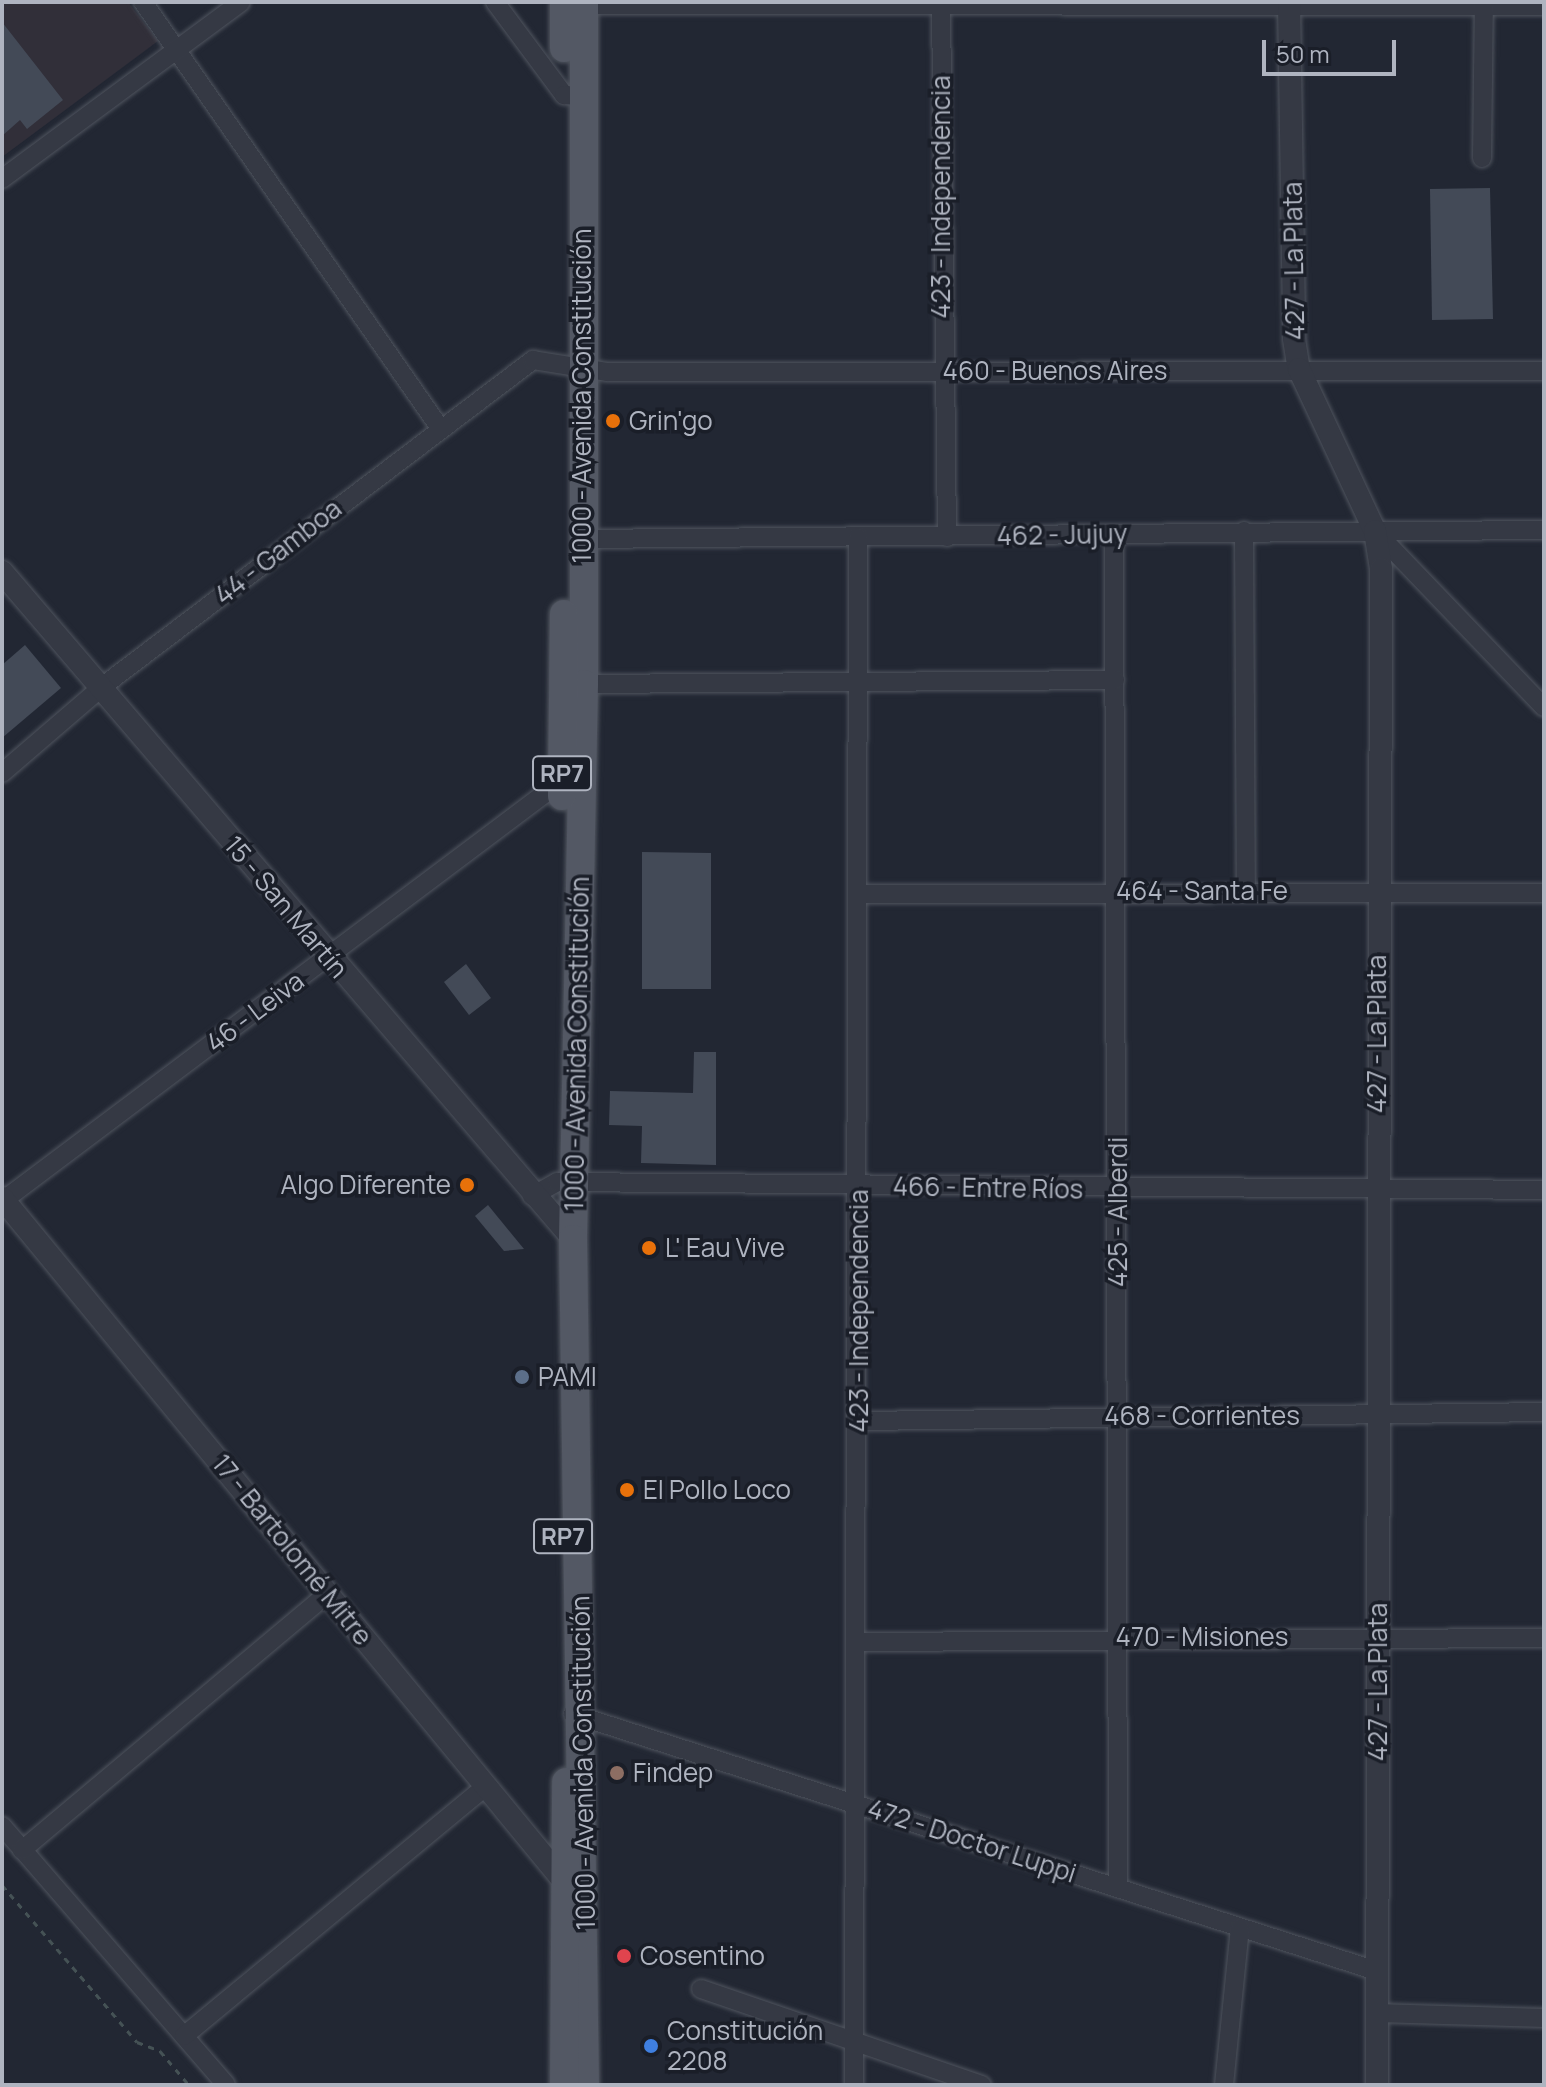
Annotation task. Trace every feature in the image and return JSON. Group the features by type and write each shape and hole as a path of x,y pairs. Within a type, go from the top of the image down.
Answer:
{"main road":[{"name":"1000 - Avenida Constitución","path":"564,2085 575,1891 576,1715 565,1231 575,366 574,3"},
{"name":"1000 - Avenida Constitución","path":"572,773 584,684 575,366"},
{"name":"1000 - Avenida Constitución","path":"575,1891 585,2085"}],"street":[{"path":"143,2 440,428"},
{"path":"2,179 241,2"},
{"path":"495,2 573,95"},
{"path":"574,3 1544,6"},
{"name":"423 - Independencia","path":"941,3 941,371 947,537"},
{"name":"427 - La Plata","path":"1289,4 1299,369 1375,531 1381,569 1374,1416 1379,1636 1377,2085"},
{"path":"1482,158 1484,4"},
{"name":"44 - Gamboa","path":"2,773 103,686 533,360 575,366"},
{"name":"460 - Buenos Aires","path":"575,366 941,371 1544,371"},
{"name":"462 - Jujuy","path":"581,539 1544,530"},
{"path":"1244,531 1246,891"},
{"path":"1375,531 1544,707"},
{"name":"425 - Alberdi","path":"1114,535 1118,1888"},
{"name":"423 - Independencia","path":"854,2085 860,1642 858,537"},
{"name":"15 - San Martín","path":"2,572 103,686 327,957 565,1231"},
{"path":"584,684 1115,680"},
{"name":"46 - Leiva","path":"3,1199 572,773"},
{"name":"464 - Santa Fe","path":"859,894 1377,890 1544,893"},
{"path":"532,1196 565,1182"},
{"name":"466 - Entre Ríos","path":"565,1182 1118,1191 1544,1190"},
{"name":"17 - Bartolomé Mitre","path":"3,1199 328,1593 484,1788 575,1891"},
{"name":"468 - Corrientes","path":"860,1421 1544,1412"},
{"path":"22,1850 328,1593"},
{"name":"470 - Misiones","path":"860,1642 1119,1637 1544,1638"},
{"name":"472 - Doctor Luppi","path":"576,1715 1377,1971"},
{"path":"184,2036 484,1788"},
{"path":"2,1826 226,2085"},
{"path":"1224,2085 1240,1928"},
{"path":"701,1989 982,2085"},
{"path":"1377,2013 1544,2018"}],"path":[{"path":"2,1885 137,2042 160,2051 189,2085"}],"shaded area":[{"path":"2,2 128,2 158,41 2,157"}],"building":[{"path":"2,22 63,100 27,129 20,120 2,136"},
{"path":"1490,188 1493,319 1432,320 1430,189"},
{"path":"25,645 61,688 2,738 2,665"},
{"path":"642,852 711,853 711,989 642,989"},
{"path":"466,964 491,998 469,1015 444,982"},
{"path":"694,1052 716,1052 716,1165 641,1163 642,1126 609,1125 610,1091 693,1093"},
{"path":"488,1205 524,1249 504,1251 475,1216"}],"place":[{"name":"Grin'go","path":"613,421"},
{"name":"Algo Diferente","path":"467,1185"},
{"name":"L' Eau Vive","path":"649,1248"},
{"name":"PAMI","path":"522,1377"},
{"name":"El Pollo Loco","path":"627,1490"},
{"name":"Findep","path":"617,1773"},
{"name":"Cosentino","path":"624,1956"},
{"name":"Constitución 2208","path":"651,2046"}]}
